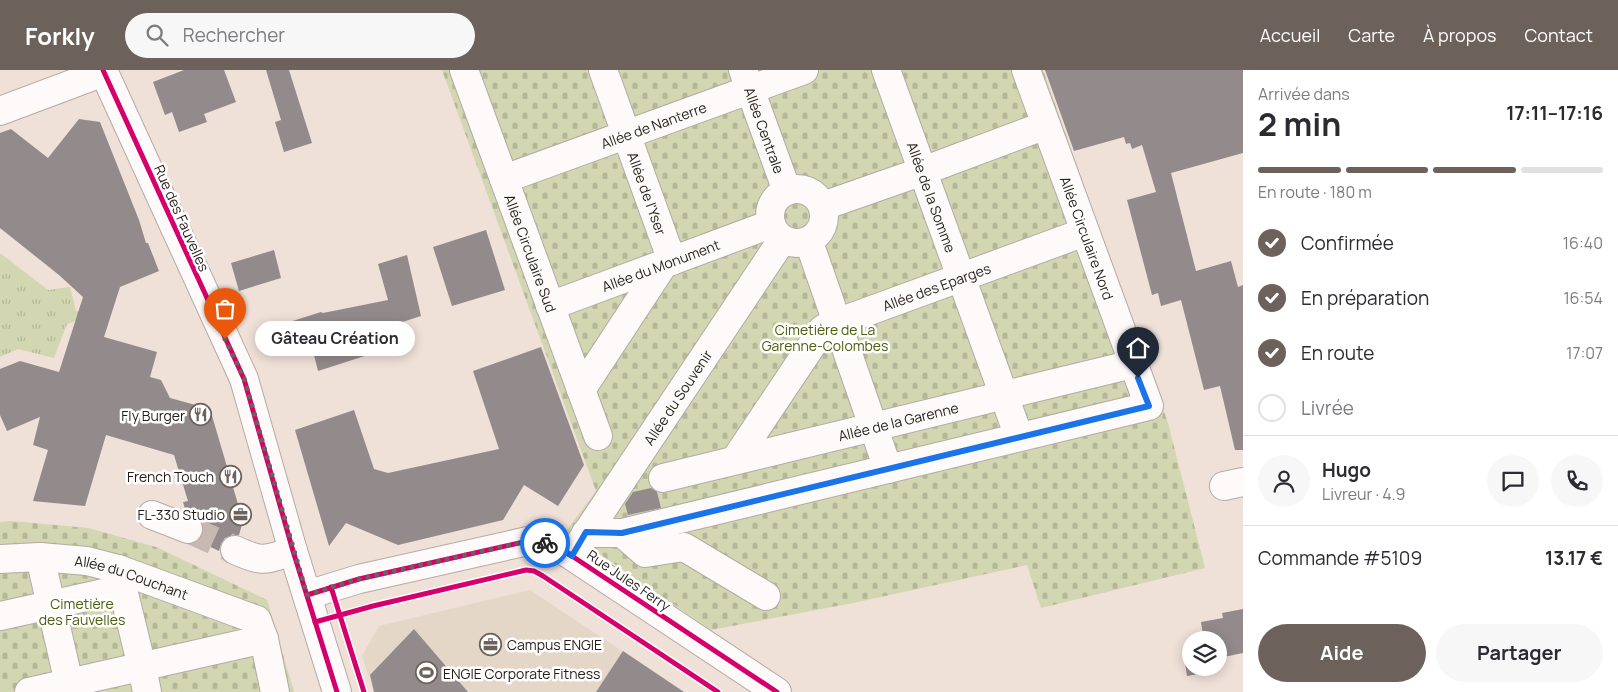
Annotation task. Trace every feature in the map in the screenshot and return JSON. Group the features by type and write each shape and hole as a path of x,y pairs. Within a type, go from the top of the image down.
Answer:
{"street":[{"name":"Allée Circulaire Sud","path":"464,70 598,436"},
{"name":"Allée de l'Yser","path":"603,70 628,134 667,263"},
{"name":"Allée de Nanterre","path":"504,179 628,134 747,80 804,70"},
{"name":"Allée de la Somme","path":"886,70 1019,437"},
{"name":"Allée Circulaire Nord","path":"1019,437 1149,406 1026,70"},
{"path":"0,111 103,71"},
{"name":"Rue des Fauvelles","path":"103,71 244,378 293,551 336,692"},
{"name":"Allée Centrale","path":"747,80 787,190"},
{"path":"823,206 1046,125"},
{"path":"798,189 808,191 817,197 823,206 825,216 823,227 818,236 809,242 791,243 776,232 770,214 772,204 787,190 798,189"},
{"name":"Allée du Monument","path":"550,306 667,263 776,232"},
{"name":"Allée du Souvenir","path":"572,556 776,232"},
{"name":"Allée des Eparges","path":"735,460 822,330 837,322 1085,232"},
{"path":"809,242 888,469"},
{"path":"581,390 667,263"},
{"name":"Allée de la Garenne","path":"663,478 1133,364"},
{"path":"586,532 622,533 1019,437"},
{"path":"152,515 188,529"},
{"path":"622,533 645,553 684,547 766,596"},
{"name":"Rue Jules Ferry","path":"307,595 359,579 528,541 557,546 777,692"},
{"path":"235,550 254,558 265,560 293,551"},
{"path":"40,557 70,688"},
{"name":"Allée du Couchant","path":"0,558 40,557 87,561 120,579 261,629"},
{"path":"0,616 51,605 120,579 145,679"},
{"path":"29,692 145,679 261,629 275,692"}],"shaded area":[{"name":"Campus ENGIE","path":"530,590 684,692 374,692 362,656 379,626"}],"green space":[{"name":"Cimetière de La Garenne-Colombes","path":"442,70 1043,70 1168,423 1205,568 1041,608 1027,565 853,603 711,630 566,531 596,491"},
{"path":"0,253 48,290 70,287 76,311 94,314 67,324 54,358 18,349 0,357"},
{"name":"Cimetière des Fauvelles","path":"11,521 88,528 156,547 267,600 294,692 0,692 0,522"}],"building":[{"path":"184,70 224,70 236,102 204,114 207,122 179,132 172,112 165,115 153,82"},
{"path":"266,70 289,70 312,143 284,152 275,122 281,120"},
{"path":"1045,70 1243,70 1243,153 1171,173 1196,271 1231,261 1238,287 1243,285 1243,450 1235,450 1220,386 1204,390 1181,300 1161,306 1158,293 1152,295 1127,200 1156,192 1142,145 1132,149 1130,143 1126,144 1124,137 1074,151"},
{"path":"79,119 100,122 139,220 146,243 148,243 159,271 120,287 104,337 157,352 150,377 161,380 170,398 210,409 243,521 239,535 225,538 219,551 198,541 203,534 203,526 200,519 186,512 183,502 188,501 174,455 106,435 85,506 33,501 48,450 33,445 40,417 7,431 0,415 0,369 20,361 59,372 83,297 59,275 0,228 0,133 11,129 48,158"},
{"path":"486,230 505,290 452,306 433,247"},
{"path":"274,250 281,278 239,291 231,263"},
{"path":"407,255 421,316 371,332 377,352 318,371 313,351 295,356 258,332 321,312 388,300 378,264"},
{"path":"541,347 584,465 558,506 524,485 503,520 398,545 346,523 329,546 295,430 354,410 374,469 388,473 499,449 473,371"},
{"path":"651,488 657,492 661,508 628,515 625,504 633,492"},
{"path":"1243,609 1243,653 1227,656 1227,631 1202,631 1201,622 1223,618 1222,613"},
{"path":"414,629 468,692 374,692 370,675"},
{"path":"623,651 684,692 596,692"}],"tunnel":[{"path":"188,529 235,550"}],"cycle path":[{"path":"103,70 244,379 293,551 337,692"},
{"path":"307,595 359,579 528,541 541,543 556,547 572,556 777,692"},
{"path":"315,622 373,606 526,570 534,571 718,692"},
{"path":"331,587 364,692"}],"way so far":[{"path":"225,339 244,378 307,595 359,579 528,541 545,543"}],"place":[{"name":"Gâteau Création","path":"225,339"},
{"name":"Fly Burger","path":"201,415"},
{"name":"French Touch","path":"230,476"},
{"name":"FL-330 Studio","path":"241,514"},
{"name":"Campus ENGIE","path":"491,644"},
{"name":"ENGIE Corporate Fitness","path":"427,673"}],"route":[{"path":"545,543 557,546 572,556 586,532 622,533 1149,406 1138,378"}]}
